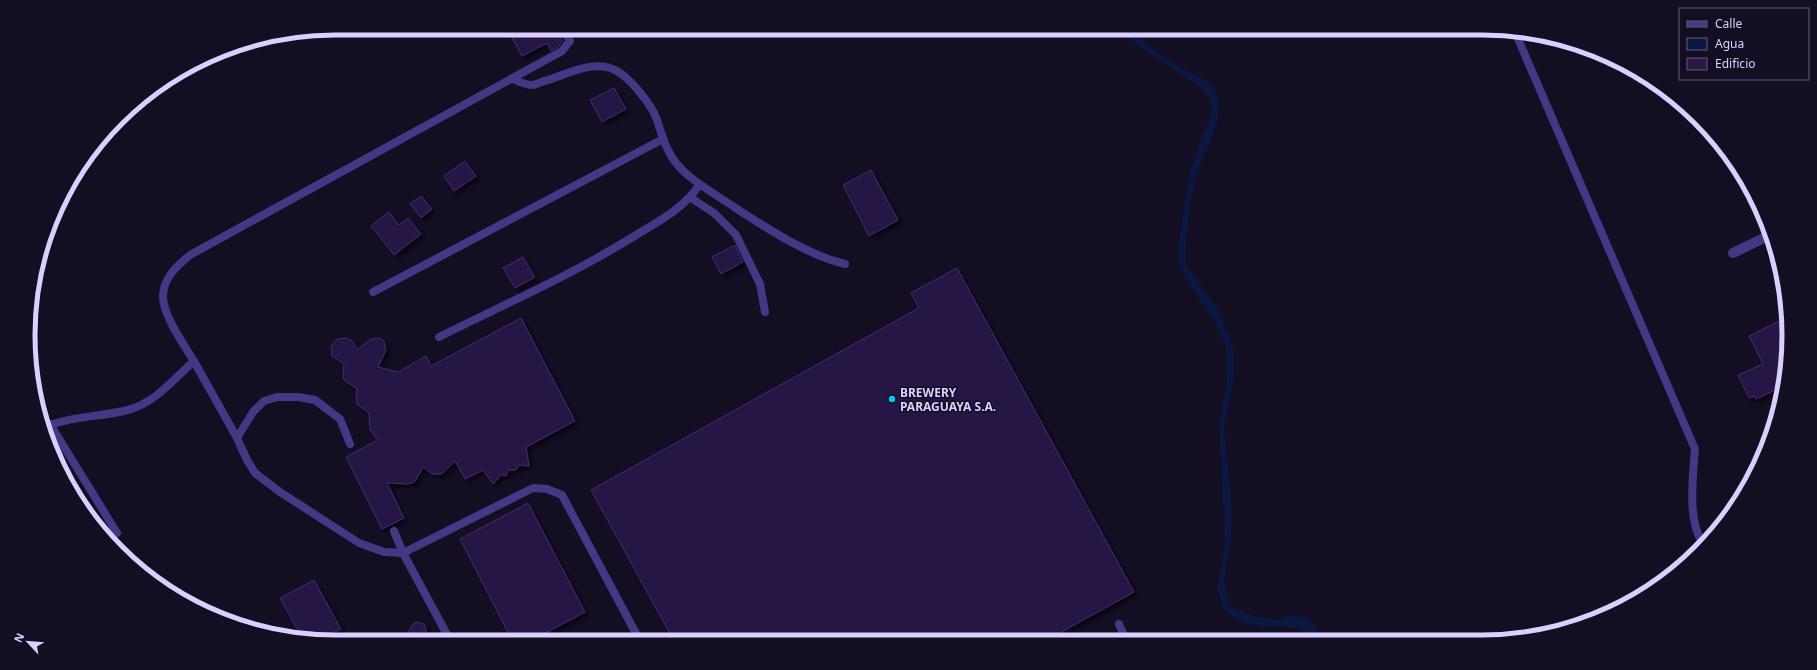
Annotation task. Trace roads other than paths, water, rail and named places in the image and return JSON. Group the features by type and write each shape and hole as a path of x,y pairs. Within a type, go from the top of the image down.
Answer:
{"street":[{"path":"1734,253 1765,237"}],"lane":[{"path":"567,35 570,41 562,51 190,255 173,270 166,283 163,295 165,307 174,328 237,438 246,460 256,473 280,492 360,543 384,552 403,553 533,488 547,489 562,495 637,635"},
{"path":"1517,38 1695,449 1692,500 1697,536 1701,540"},
{"path":"513,79 524,84 534,85 580,69 599,65 609,67 619,72 638,90 657,118 663,139 677,164 700,184 767,228 828,260 845,264"},
{"path":"373,292 663,139"},
{"path":"438,336 602,256 677,210 691,198 700,184"},
{"path":"691,198 714,213 736,235 760,284 765,312"},
{"path":"49,425 67,419 128,410 154,398 194,361"},
{"path":"237,438 253,412 264,401 277,397 298,397 315,400 340,419 350,444"},
{"path":"52,434 117,533"},
{"path":"394,531 403,553 447,635"},
{"path":"1119,624 1124,635"}],"water":[{"path":"1128,35 1138,35 1164,57 1209,83 1216,92 1219,103 1216,126 1194,184 1189,217 1185,263 1218,309 1233,347 1234,367 1231,395 1224,425 1231,499 1231,536 1224,580 1230,607 1258,617 1278,620 1290,615 1311,619 1319,635 1311,635 1300,629 1286,627 1262,627 1242,622 1225,612 1217,588 1225,546 1219,421 1227,384 1226,347 1214,321 1190,284 1178,262 1179,241 1190,172 1202,136 1212,113 1210,99 1200,87 1136,44"}],"place":[{"name":"BREWERY PARAGUAYA S.A.","path":"892,399"}]}
